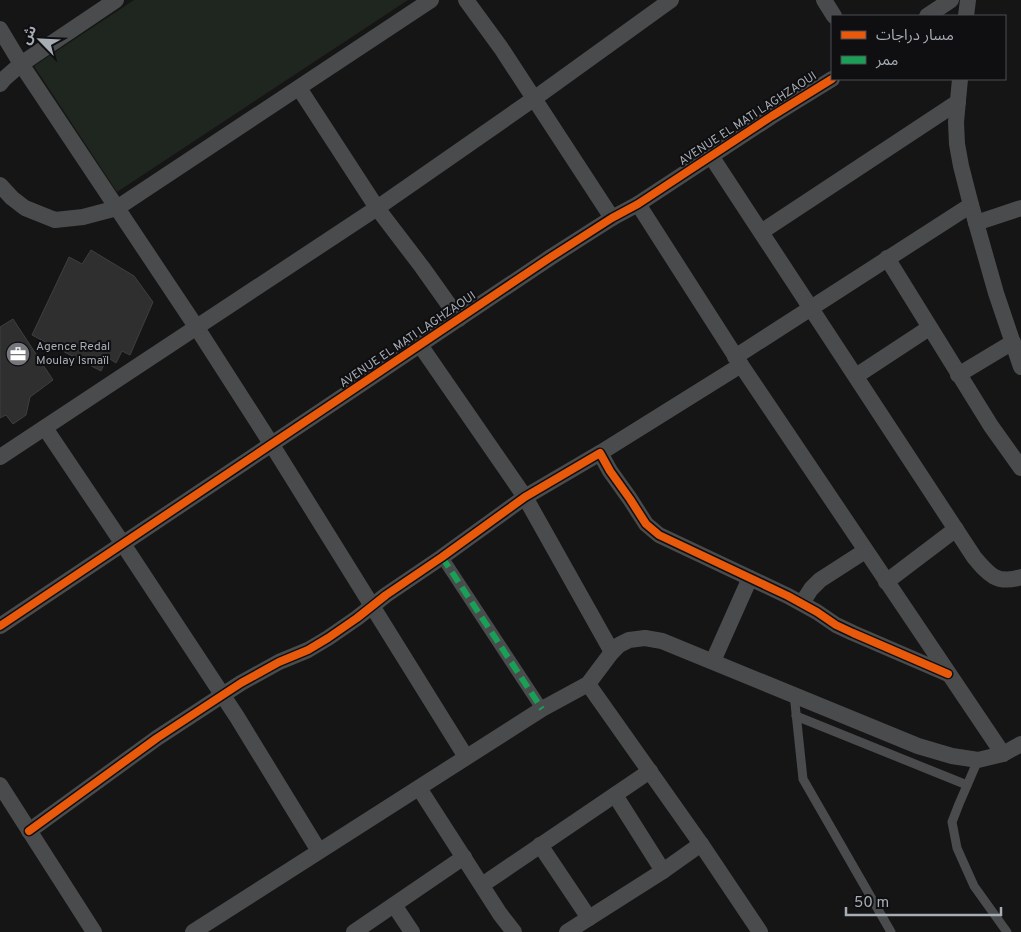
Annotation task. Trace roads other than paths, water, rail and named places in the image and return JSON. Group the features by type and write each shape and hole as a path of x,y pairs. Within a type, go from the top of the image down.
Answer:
{"street":[{"path":"0,84 21,64 116,0"},
{"path":"0,185 25,208 55,220 83,217 117,208 431,0"},
{"path":"466,0 535,98 612,218"},
{"path":"0,458 377,208 671,0"},
{"path":"824,0 833,15"},
{"path":"928,15 951,0"},
{"path":"966,15 968,0"},
{"path":"0,29 21,64 272,444 466,757"},
{"name":"AVENUE EL MATI LAGHZAOUI","path":"0,626 551,257 612,218 638,204 831,80"},
{"path":"960,80 956,122 957,144 971,205 996,293 1021,367"},
{"path":"299,88 377,208 459,319"},
{"path":"761,232 958,102"},
{"path":"711,156 956,529 985,570 998,579 1012,580 1021,577"},
{"path":"638,204 738,361 1002,754"},
{"path":"29,831 149,744 241,683 321,642 525,497 600,453 738,361 810,308 971,205"},
{"path":"976,223 1021,208"},
{"path":"887,258 958,375 1021,468"},
{"path":"856,376 929,328"},
{"path":"958,375 1013,342"},
{"path":"420,345 525,497 612,652"},
{"path":"45,428 250,738 319,851"},
{"path":"600,453 646,524 658,536 802,603 836,625 948,674"},
{"path":"886,582 956,529"},
{"path":"802,603 820,580 865,551"},
{"path":"442,557 542,709"},
{"path":"713,662 750,578"},
{"path":"203,929 319,851 466,757 542,709 588,684 612,652 619,645 629,640 645,638 662,641 918,746 952,756 978,760 1002,754 1021,744"},
{"path":"588,684 701,844 757,931"},
{"path":"482,884 650,771"},
{"path":"0,785 94,932"},
{"path":"419,788 500,914 514,932"},
{"path":"615,795 663,871"},
{"path":"567,932 663,871 701,844"},
{"path":"540,845 589,918"},
{"path":"354,932 464,857"},
{"path":"394,905 412,932"}],"lane":[{"path":"794,694 804,779 891,932"},
{"path":"796,716 967,785"},
{"path":"978,760 952,822 956,848 974,886 1007,932"}],"place":[{"name":"Agence Redal Moulay Ismaïl","path":"18,354"}]}
